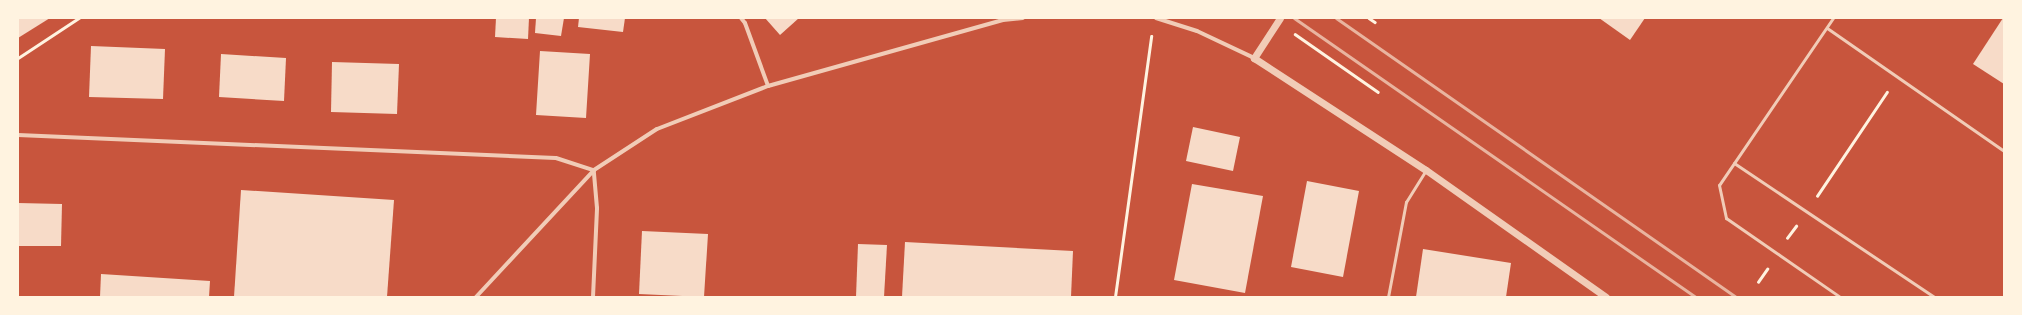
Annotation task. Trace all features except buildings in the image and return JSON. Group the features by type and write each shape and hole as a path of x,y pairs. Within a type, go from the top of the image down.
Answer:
{"street":[{"path":"741,18 745,23 768,86"},
{"path":"476,297 594,170 657,129 768,86 1003,20 1023,18"},
{"path":"1156,18 1196,31 1254,58 1426,170 1606,297"},
{"path":"1254,58 1279,20"},
{"path":"18,135 556,158 594,170"},
{"path":"593,297 597,208 594,170"}],"lane":[{"path":"1833,18 1719,185 1726,218 1840,297"},
{"path":"1827,28 1896,78 2004,151"},
{"path":"1734,163 1934,297"},
{"path":"1388,297 1406,202 1426,170"}],"path":[{"path":"18,58 79,18"},
{"path":"1369,18 1375,22"},
{"path":"1279,20 1378,92"},
{"path":"1115,297 1152,34"},
{"path":"1758,282 1896,78"}],"railway":[{"path":"1294,18 1696,297"},
{"path":"1336,18 1736,297"}]}
